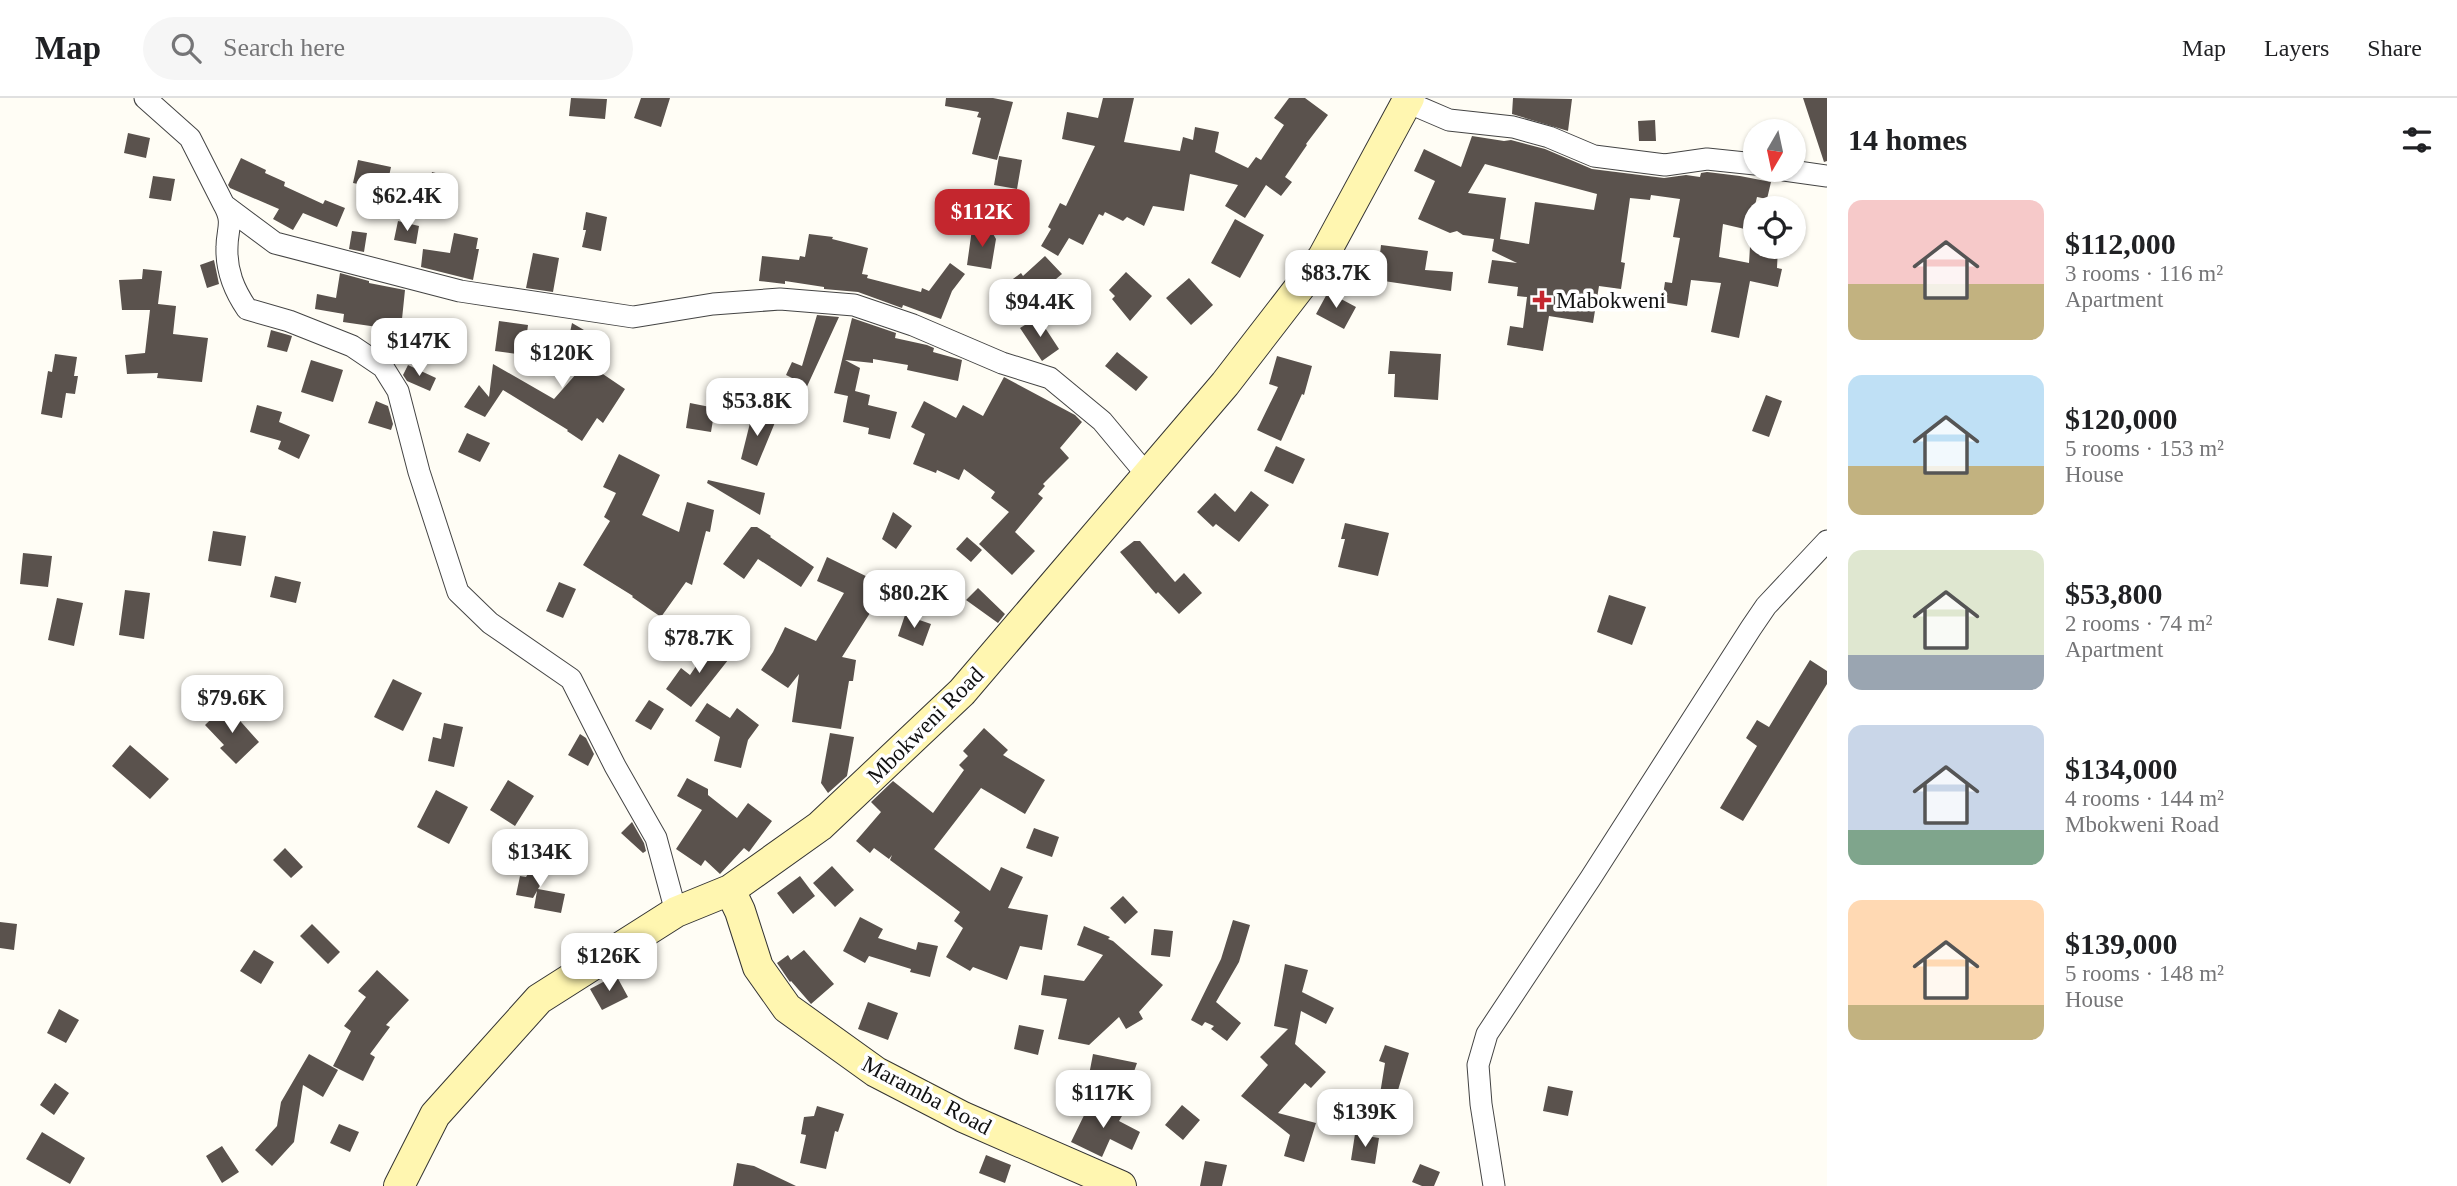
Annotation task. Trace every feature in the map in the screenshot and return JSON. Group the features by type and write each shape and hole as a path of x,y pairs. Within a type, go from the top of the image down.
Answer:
{"street":[{"path":"145,98 190,138 231,217 227,249 233,288 247,309 289,321 352,346 383,367 398,391 419,472 458,592 491,623 571,678 615,766 656,838 676,912"},
{"path":"1408,100 1449,120 1513,127 1549,137 1594,156 1665,165 1707,159 1743,163"},
{"name":"Mbokweni Road","path":"399,1186 435,1115 539,999 676,912 730,890 820,826 962,692 1225,384 1323,257 1408,100"},
{"path":"1806,173 1827,176"},
{"path":"223,205 275,243 460,291 523,301 633,317 713,304 780,299 854,305 913,325 1002,363 1051,378 1102,421 1147,475"},
{"path":"1494,1186 1481,1104 1478,1065 1487,1034 1766,606 1827,541"},
{"name":"Maramba Road","path":"730,890 740,911 758,967 787,1008 876,1072 962,1117 1121,1186"}],"building":[{"path":"571,98 607,99 605,119 569,116"},
{"path":"641,98 670,98 661,127 634,118"},
{"path":"946,98 993,98 1013,102 997,160 972,154 981,118 977,117 979,112 945,106"},
{"path":"1103,98 1134,98 1124,142 1180,151 1183,137 1193,140 1195,127 1219,132 1215,152 1248,168 1256,157 1261,160 1284,125 1274,118 1289,98 1305,98 1328,115 1285,177 1292,182 1281,196 1266,185 1245,218 1225,206 1238,185 1190,174 1184,211 1153,206 1144,226 1127,217 1123,221 1105,212 1103,216 1099,214 1083,245 1069,238 1058,256 1041,246 1051,229 1048,227 1060,203 1066,206 1095,146 1062,139 1067,112 1098,118"},
{"path":"1513,98 1572,99 1568,131 1512,114"},
{"path":"1803,98 1827,98 1827,161 1824,162"},
{"path":"1655,120 1656,141 1639,141 1638,121"},
{"path":"128,133 150,138 146,158 124,153"},
{"path":"1472,136 1511,140 1545,149 1592,169 1664,178 1686,175 1700,177 1701,173 1707,172 1743,177 1743,182 1771,182 1768,196 1743,196 1743,229 1723,224 1719,257 1749,263 1749,259 1777,259 1777,268 1782,269 1778,287 1750,281 1739,338 1711,332 1721,283 1691,280 1687,306 1662,302 1665,282 1672,283 1680,238 1673,237 1680,199 1651,195 1650,200 1630,198 1621,262 1625,263 1621,289 1599,286 1593,323 1549,316 1543,351 1507,345 1510,326 1523,328 1527,297 1517,296 1518,287 1488,283 1492,260 1517,263 1492,251 1494,239 1463,235 1457,231 1450,233 1418,219 1435,181 1414,171 1424,149 1461,167","holes":["1485,164 1597,194 1594,210 1535,202 1529,244 1500,239 1506,198 1468,193"]},
{"path":"999,156 1022,160 1017,189 994,185"},
{"path":"241,158 285,182 284,186 323,204 325,200 345,208 337,227 303,213 293,230 273,219 279,209 228,185"},
{"path":"358,160 391,167 386,190 353,183"},
{"path":"432,172 454,178 448,202 426,197"},
{"path":"153,176 175,179 171,201 149,198"},
{"path":"586,212 607,217 601,251 582,247"},
{"path":"1235,219 1264,235 1240,278 1211,263"},
{"path":"398,221 419,226 416,244 394,240"},
{"path":"972,229 992,232 996,239 991,269 967,265"},
{"path":"352,231 367,233 364,252 349,249"},
{"path":"454,233 478,238 476,249 479,249 473,280 421,267 423,249 450,253"},
{"path":"809,234 833,237 832,239 868,248 862,274 868,275 867,278 921,292 922,288 929,291 950,263 965,274 952,291 941,319 858,292 785,281 785,284 759,281 762,256 799,260 800,256 805,257"},
{"path":"1381,245 1428,251 1425,270 1453,272 1451,291 1377,280"},
{"path":"533,253 559,258 553,292 526,288"},
{"path":"1045,256 1062,274 1016,305 1002,287 1021,273 1023,276"},
{"path":"214,260 219,284 207,288 200,265"},
{"path":"143,269 162,271 158,304 176,306 173,334 208,338 202,382 157,378 158,373 127,374 125,355 145,353 150,310 122,310 119,280 142,279"},
{"path":"1126,272 1152,296 1130,321 1112,299 1115,296 1109,290"},
{"path":"340,273 369,283 405,290 402,319 445,326 442,342 417,338 416,346 396,344 398,330 343,322 344,314 315,309 317,294 336,298"},
{"path":"1189,278 1213,305 1191,325 1166,298"},
{"path":"1328,292 1356,307 1344,329 1316,314"},
{"path":"817,315 839,317 804,393 795,390 798,381 786,375 792,362 802,366"},
{"path":"1038,317 1059,349 1042,361 1020,328"},
{"path":"852,318 896,333 895,338 927,345 934,348 933,352 962,360 958,381 907,370 908,365 873,359 873,363 845,360 860,368 855,391 870,395 868,405 897,412 890,439 868,434 869,428 843,422 848,396 834,393"},
{"path":"499,321 528,325 524,355 495,351"},
{"path":"572,323 608,344 594,368 625,389 603,423 597,418 582,441 503,390 485,417 464,407 479,385 489,397 493,364 554,399 584,365 567,355 571,348 567,347"},
{"path":"271,330 292,336 287,352 267,347"},
{"path":"1390,351 1441,354 1438,400 1394,397 1395,374 1388,374"},
{"path":"1117,352 1148,377 1136,391 1105,366"},
{"path":"55,354 77,357 75,394 66,393 62,418 41,414 48,371 52,372"},
{"path":"1277,356 1312,366 1304,395 1302,394 1281,441 1257,430 1278,387 1269,384"},
{"path":"311,360 343,370 333,402 301,392"},
{"path":"408,365 436,378 430,391 407,381 403,375"},
{"path":"1004,377 1075,415 1082,422 1060,448 1069,458 1043,484 1045,486 1038,494 1043,498 1015,532 1035,551 1012,575 979,544 1009,512 991,498 995,492 964,469 959,480 937,470 936,473 913,464 925,434 911,427 924,401 956,418 963,405 983,416"},
{"path":"1766,395 1782,401 1769,437 1752,431"},
{"path":"376,401 388,406 393,424 391,430 368,423"},
{"path":"690,403 715,408 711,432 686,428"},
{"path":"257,405 282,412 279,422 310,435 299,459 278,449 281,441 250,432"},
{"path":"753,411 776,420 757,466 741,459"},
{"path":"467,433 490,443 480,462 458,452"},
{"path":"1276,446 1305,459 1293,484 1264,471"},
{"path":"619,454 660,475 642,515 679,532 687,502 714,510 710,532 706,531 692,585 686,582 661,617 583,565 610,521 604,517 616,493 603,487"},
{"path":"708,480 765,493 760,515 707,483"},
{"path":"1251,491 1269,505 1239,542 1216,524 1213,527 1197,512 1215,493 1235,512"},
{"path":"893,512 912,526 896,549 882,539"},
{"path":"1345,523 1389,533 1378,576 1338,567 1345,539 1341,539"},
{"path":"751,527 757,527 814,567 801,587 758,559 744,579 723,564"},
{"path":"213,531 246,536 241,566 208,561"},
{"path":"967,537 982,550 971,562 956,549"},
{"path":"1134,541 1140,541 1175,582 1184,573 1202,593 1179,614 1158,592 1156,594 1120,552"},
{"path":"23,553 52,556 48,587 20,584"},
{"path":"827,557 882,584 886,578 908,592 895,613 877,602 842,657 856,660 853,681 849,681 841,729 792,722 799,674 788,688 761,670 785,627 816,641 844,593 817,581"},
{"path":"275,576 301,582 296,603 270,597"},
{"path":"559,582 576,589 563,618 546,611"},
{"path":"978,588 1005,614 998,623 966,600"},
{"path":"125,590 150,593 144,639 119,635"},
{"path":"1609,595 1646,607 1632,645 1597,632"},
{"path":"57,598 83,603 74,646 48,640"},
{"path":"905,615 931,624 923,646 898,636"},
{"path":"713,641 732,655 691,707 666,689 681,668 690,675"},
{"path":"1810,660 1827,671 1827,684 1743,821 1720,808 1757,746 1746,738 1757,720 1769,727"},
{"path":"393,679 422,693 403,731 374,717"},
{"path":"649,700 664,709 651,730 635,721"},
{"path":"707,703 730,718 737,708 759,725 748,740 741,768 714,761 720,737 695,721"},
{"path":"226,705 259,742 236,764 220,748 224,745 205,725"},
{"path":"444,723 463,727 454,767 428,761 433,737 441,739"},
{"path":"984,728 1008,750 1003,755 1045,780 1025,814 981,788 934,849 990,891 1001,867 1023,877 1008,908 1048,915 1042,950 1020,946 1007,980 973,967 970,971 946,957 963,928 954,921 960,912 890,860 892,855 889,859 874,848 870,853 856,841 881,812 871,802 893,781 933,813 964,770 959,765 968,756 963,751"},
{"path":"830,733 854,737 847,776 828,793 821,783"},
{"path":"580,734 586,738 594,754 588,766 568,755"},
{"path":"130,745 169,779 150,799 112,766"},
{"path":"687,778 708,789 708,795 737,818 748,803 772,821 749,852 744,848 720,874 705,860 701,866 676,849 702,810 677,796"},
{"path":"508,780 534,796 515,826 490,810"},
{"path":"436,790 468,807 449,844 417,827"},
{"path":"632,822 644,843 646,851 643,853 621,833"},
{"path":"1034,828 1059,837 1052,857 1026,848"},
{"path":"285,848 303,867 291,878 273,860"},
{"path":"537,859 551,867 538,889 565,894 561,913 534,908 537,891 533,898 516,895 520,876 526,877"},
{"path":"832,866 854,890 835,907 813,883"},
{"path":"800,876 815,896 793,914 777,893"},
{"path":"1123,896 1138,912 1125,924 1110,908"},
{"path":"860,917 883,929 878,938 916,950 918,942 938,946 930,977 869,956 865,963 843,951"},
{"path":"1233,920 1250,925 1239,962 1216,1002 1241,1023 1227,1041 1211,1029 1214,1026 1205,1022 1202,1026 1191,1020 1221,959"},
{"path":"0,922 17,924 14,950 0,948"},
{"path":"312,924 340,952 328,964 300,936"},
{"path":"1084,926 1110,937 1108,939 1163,985 1139,1012 1143,1019 1126,1029 1119,1017 1089,1045 1058,1039 1067,999 1041,995 1044,975 1084,981 1103,955 1077,945"},
{"path":"1154,929 1173,931 1170,957 1151,955"},
{"path":"254,950 274,962 261,984 240,971"},
{"path":"804,950 834,984 811,1004 790,982 777,963 788,955 791,960"},
{"path":"1285,964 1308,970 1302,992 1334,1008 1326,1024 1301,1011 1295,1044 1326,1072 1311,1088 1305,1083 1278,1113 1316,1123 1304,1162 1284,1156 1290,1135 1241,1096 1268,1065 1260,1057 1288,1029 1274,1026"},
{"path":"377,970 409,1000 386,1025 390,1027 370,1054 375,1057 363,1081 333,1066 351,1031 344,1026 366,997 358,991"},
{"path":"616,975 628,997 602,1010 590,989"},
{"path":"868,1002 898,1013 888,1040 858,1029"},
{"path":"59,1009 79,1020 66,1043 47,1033"},
{"path":"1019,1025 1044,1030 1038,1055 1014,1049"},
{"path":"1385,1045 1409,1053 1396,1097 1380,1094 1385,1063 1379,1061"},
{"path":"309,1054 338,1070 323,1097 303,1085 294,1142 272,1166 255,1150 277,1126 281,1102"},
{"path":"1093,1054 1137,1063 1130,1083 1089,1075"},
{"path":"55,1083 69,1093 54,1115 40,1105"},
{"path":"1548,1086 1573,1091 1568,1116 1543,1111"},
{"path":"1091,1101 1122,1116 1119,1121 1140,1132 1132,1150 1110,1139 1102,1157 1071,1142"},
{"path":"1182,1105 1200,1120 1183,1140 1165,1125"},
{"path":"817,1106 844,1114 838,1132 835,1131 826,1169 800,1163 806,1135 801,1134 804,1117 814,1116"},
{"path":"339,1124 359,1132 350,1152 330,1143"},
{"path":"42,1132 85,1158 70,1184 26,1159"},
{"path":"1355,1134 1379,1138 1375,1164 1351,1160"},
{"path":"222,1146 239,1172 222,1183 206,1156"},
{"path":"986,1155 1011,1165 1005,1183 979,1173"},
{"path":"1205,1161 1227,1165 1222,1186 1200,1186"},
{"path":"737,1163 754,1166 796,1186 733,1186"},
{"path":"1420,1164 1440,1172 1434,1186 1422,1186 1412,1182"}],"place":[{"name":"Mabokweni","path":"1542,300"}]}
